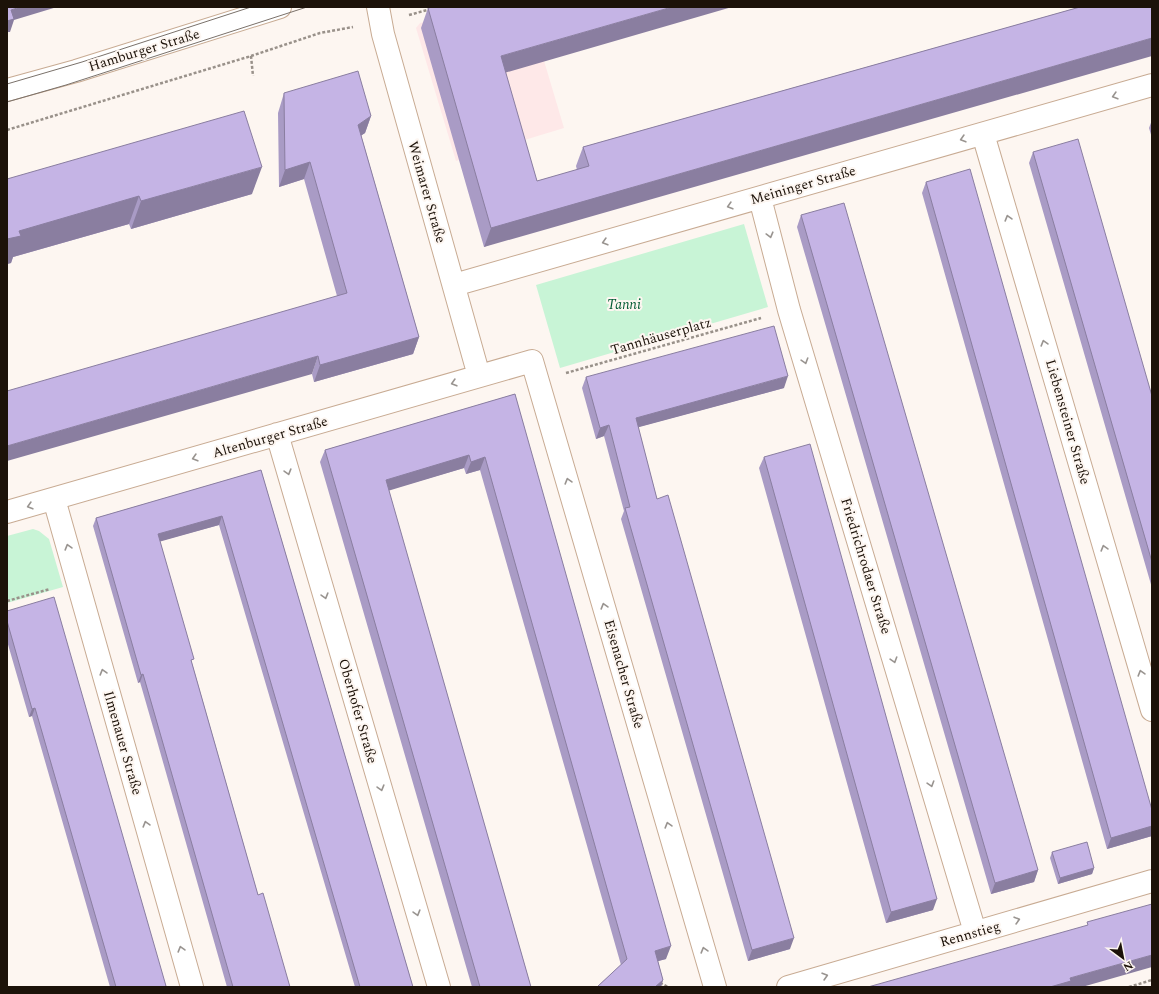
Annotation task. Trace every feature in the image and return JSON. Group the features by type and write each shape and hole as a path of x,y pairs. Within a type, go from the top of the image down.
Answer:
{"street":[{"name":"Hamburger Straße","path":"7,90 76,71 280,7"},
{"name":"Weimarer Straße","path":"379,14 383,34 479,376"},
{"name":"Meininger Straße","path":"454,285 1152,85"},
{"name":"Liebensteiner Straße","path":"983,134 1152,710"},
{"name":"Friedrichrodaer Straße","path":"760,198 789,310 975,932"},
{"name":"Altenburger Straße","path":"7,512 479,376 535,371"},
{"name":"Eisenacher Straße","path":"535,371 715,987"},
{"name":"Oberhofer Straße","path":"277,434 439,987"},
{"name":"Ilmenauer Straße","path":"54,499 192,987"},
{"name":"Rennstieg","path":"788,987 1152,880"}],"path":[{"path":"7,130 251,56 379,14 400,18 438,7"},
{"path":"251,56 253,76"},
{"name":"Tannhäuserplatz","path":"535,371 789,310"},
{"path":"7,601 77,581"},
{"path":"655,979 668,987"},
{"path":"1129,987 1152,980"}],"shaded area":[{"path":"479,7 528,7 564,128 456,161 416,28 420,23"}],"green space":[{"name":"Tanni","path":"744,224 768,307 560,368 536,285"},
{"path":"33,529 39,531 49,539 63,587 7,603 7,536"}],"building":[{"path":"7,7 20,7 11,10 14,19 7,21"},
{"path":"672,7 501,56 537,181 589,166 583,147 1080,7 1152,7 1152,38 491,228 428,8"},
{"path":"358,71 371,116 358,125 419,337 320,365 318,356 7,446 7,391 347,293 310,162 285,170 284,93"},
{"path":"244,111 262,167 141,201 139,196 19,231 21,236 7,239 7,179"},
{"path":"1078,139 1152,396 1152,562 1033,152"},
{"path":"970,169 1152,810 1152,826 1111,838 926,182"},
{"path":"844,203 1038,870 995,883 801,215"},
{"path":"774,326 788,376 636,418 657,499 668,495 794,938 752,950 625,508 630,507 609,425 600,428 586,377"},
{"path":"515,394 671,946 655,951 663,980 655,987 597,987 627,959 485,457 471,462 469,455 386,480 531,987 480,987 325,450"},
{"path":"810,444 937,899 891,912 764,457"},
{"path":"261,470 413,987 360,987 222,516 158,534 194,659 191,660 258,895 263,893 290,987 233,987 143,674 141,675 96,518"},
{"path":"54,597 166,986 163,987 116,987 35,708 32,709 7,621 7,611"},
{"path":"1087,842 1094,868 1060,878 1052,852"},
{"path":"1152,904 1152,955 1070,978 1071,981 1050,987 868,987 1088,925 1087,922"}],"tram line":[{"path":"7,84 82,62 251,7"},
{"path":"7,102 66,85 307,7"}]}
